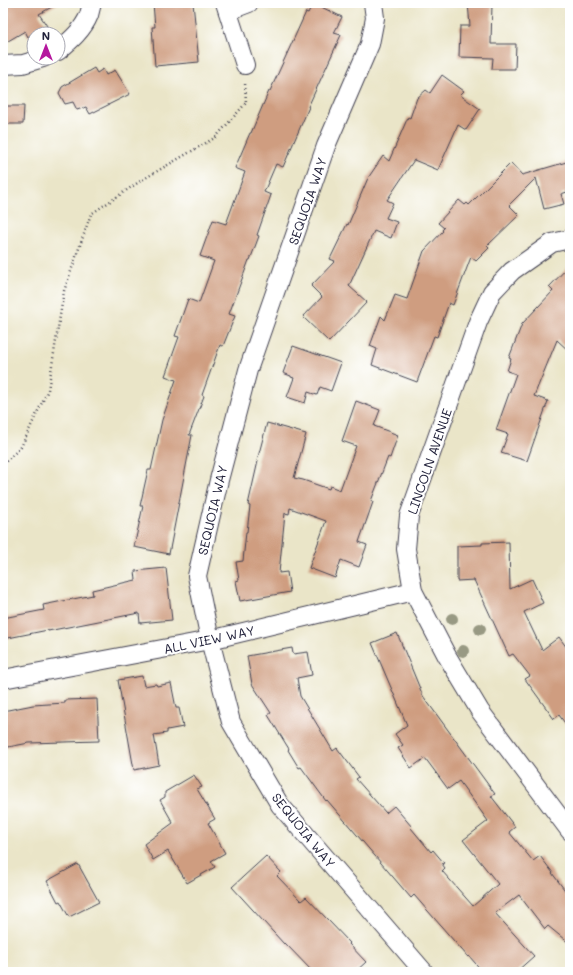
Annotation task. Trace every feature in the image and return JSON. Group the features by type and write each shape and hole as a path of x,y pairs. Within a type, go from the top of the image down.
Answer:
{"street":[{"path":"66,45 78,33 89,16 92,3"},
{"path":"245,66 227,7 248,3"},
{"name":"SEQUOIA WAY","path":"373,3 375,18 370,44 326,146 248,370 219,480 197,576 210,640 231,722 280,805 424,972"},
{"path":"3,65 26,63"},
{"name":"LINCOLN AVENUE","path":"570,239 552,243 512,271 492,292 478,322 409,516 406,549 413,591 447,656 480,711 570,831"},
{"name":"ALL VIEW WAY","path":"3,679 210,640 413,591"}],"path":[{"path":"3,464 21,447 48,390 64,291 91,214 142,180 216,137 246,103 245,66"}],"building":[{"path":"3,3 59,3 39,14 47,26 26,26 26,33 25,31 3,44"},
{"path":"153,3 193,3 199,62 155,66 152,27 155,27"},
{"path":"313,3 342,17 334,33 341,35 308,107 283,167 276,164 264,192 271,195 257,235 259,236 229,314 235,316 223,346 220,345 202,395 204,396 189,435 192,435 169,554 134,547 143,506 140,506 148,470 151,470 162,420 176,380 165,376 179,337 175,336 188,299 199,303 214,261 200,256 213,220 226,224 245,172 235,168 306,12 308,13"},
{"path":"468,3 492,3 491,44 516,44 515,69 492,69 493,58 459,57 460,26 470,26"},
{"path":"94,68 97,73 103,69 106,75 115,70 130,94 90,114 86,107 77,110 73,102 65,104 59,93 62,87"},
{"path":"442,75 464,91 460,95 480,109 466,130 458,125 438,170 414,160 387,200 393,203 386,218 397,222 391,238 374,231 349,286 367,302 329,342 303,317 322,297 311,286 335,261 330,259 347,224 348,225 368,178 383,156 389,161 408,117 410,118 417,98 426,90 430,93"},
{"path":"3,106 24,106 23,124 3,124"},
{"path":"570,161 570,191 561,194 564,204 544,209 536,178 509,205 519,215 487,246 489,248 476,261 471,257 453,305 449,303 437,337 434,336 417,382 372,365 377,349 370,346 381,316 385,320 395,295 407,299 424,251 443,231 442,230 444,228 438,223 459,200 465,205 467,203 469,205 511,163 522,175"},
{"path":"570,265 570,352 557,340 534,396 548,401 527,461 501,453 508,434 496,430 516,374 507,371 511,359 509,358 522,324 553,291 549,287"},
{"path":"293,346 341,363 331,391 320,387 317,395 308,392 305,403 287,397 294,378 283,373"},
{"path":"356,401 380,410 374,426 398,435 390,458 388,457 371,501 373,502 359,542 367,545 359,567 341,560 335,578 309,568 326,521 290,508 289,514 285,513 279,573 287,572 290,592 240,601 236,581 239,580 236,562 243,561 250,506 248,505 267,423 306,434 294,478 329,489 330,486 340,490 356,446 342,441"},
{"path":"509,542 510,589 532,579 543,603 524,612 542,650 559,637 570,652 570,730 559,715 554,719 525,679 530,676 513,654 509,656 474,580 457,581 457,546"},
{"path":"166,568 172,620 140,623 139,613 3,639 3,618 44,610 43,605 93,595 92,590 136,580 135,571"},
{"path":"397,633 423,696 495,794 491,796 515,827 509,832 533,861 540,856 570,897 570,944 548,926 545,929 519,895 495,913 534,956 516,972 483,972 414,895 411,898 327,800 326,801 301,767 299,768 268,715 271,713 252,684 247,656 292,648 293,654 308,652 312,675 297,678 300,696 333,751 337,748 359,777 356,779 386,813 394,806 431,852 433,850 444,863 442,864 445,868 442,871 473,906 498,884 463,840 488,821 459,781 448,789 425,758 411,768 398,748 403,745 395,734 407,725 372,643"},
{"path":"142,676 144,686 156,684 157,686 171,683 176,708 179,708 183,727 167,730 167,733 154,735 159,765 134,770 118,680"},
{"path":"97,699 99,741 29,743 3,748 3,711 33,705 65,703 65,700"},
{"path":"194,775 202,787 197,789 215,819 208,823 225,853 211,861 215,867 187,883 168,851 153,860 144,844 173,823 160,800 165,797 165,792"},
{"path":"266,856 281,872 277,876 301,901 306,897 366,962 355,972 313,972 285,943 284,944 232,887"},
{"path":"78,864 99,902 69,917 60,901 58,902 47,881"}]}
